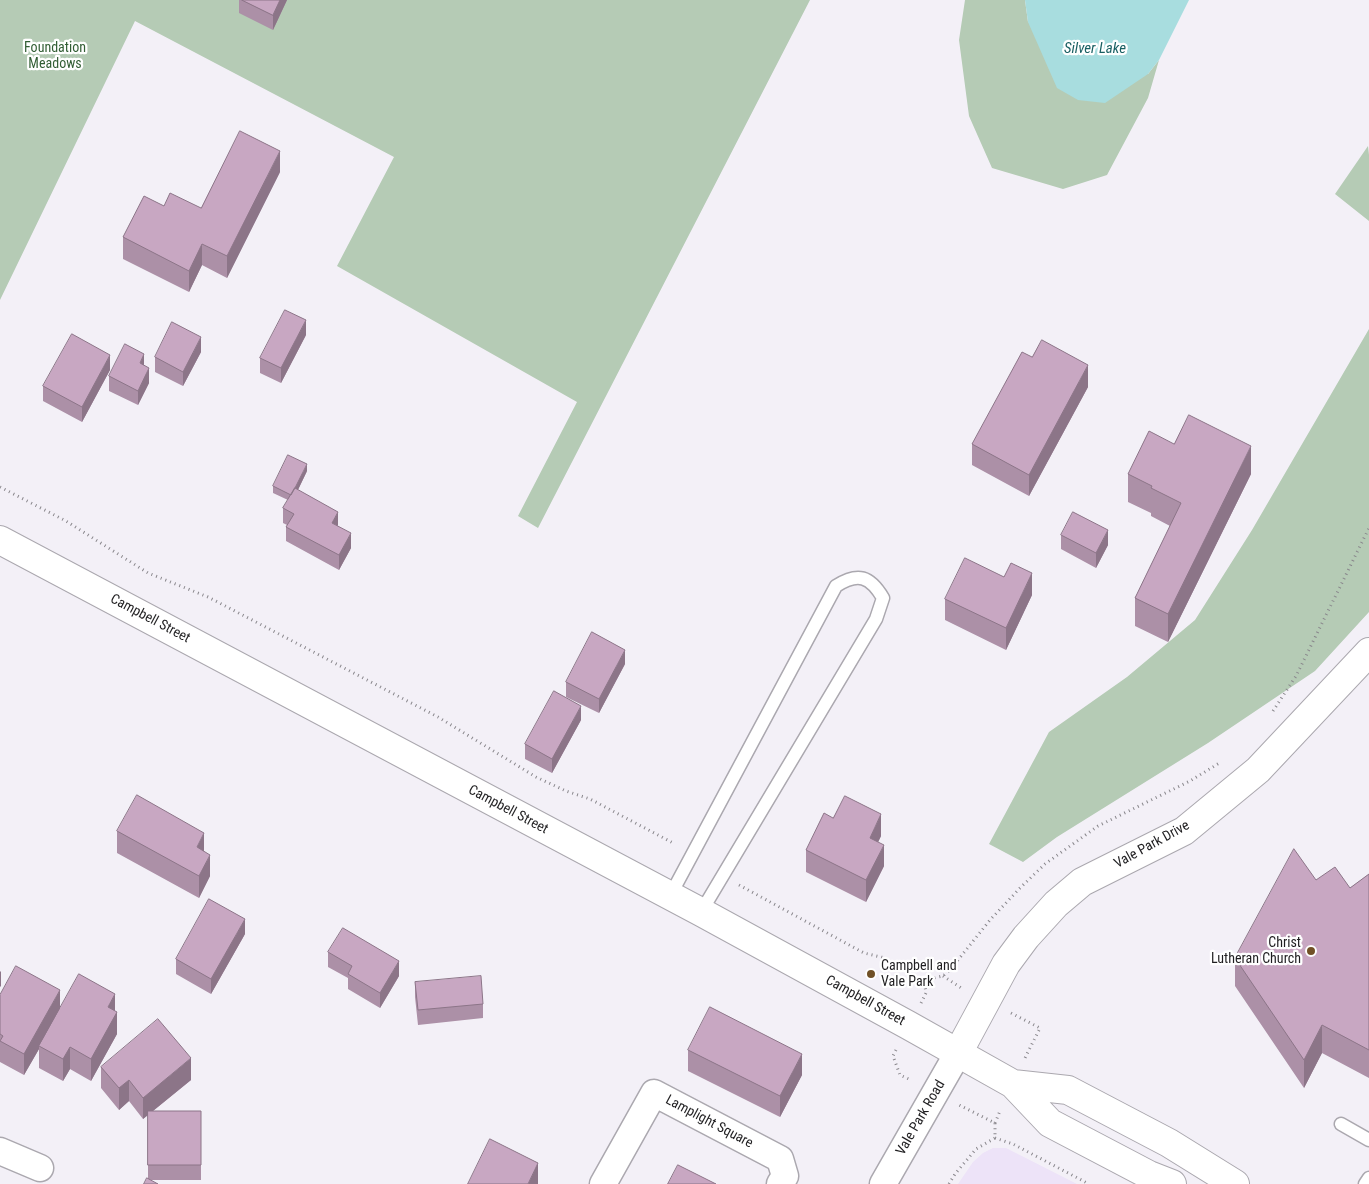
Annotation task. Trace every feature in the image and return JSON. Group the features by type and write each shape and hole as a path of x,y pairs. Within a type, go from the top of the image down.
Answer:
{"main road":[{"name":"Campbell Street","path":"0,540 701,912 908,1025 1013,1084 1050,1123 1155,1181"},
{"name":"Vale Park Drive","path":"958,1053 1006,964 1056,904 1082,882 1184,831 1258,770 1369,652"},
{"name":"Campbell Street","path":"1013,1084 1068,1090 1169,1143 1235,1184"}],"street":[{"name":"Vale Park Road","path":"883,1184 958,1053"},
{"name":"Lamplight Square","path":"603,1184 654,1093 780,1159 785,1176 780,1184"},
{"path":"0,1151 40,1168"}],"lane":[{"path":"670,896 836,586 849,578 864,578 876,586 883,598 876,619 701,912"},
{"path":"1341,1124 1369,1140"},
{"path":"1366,1184 1369,1178"}],"path":[{"path":"0,487 66,521 148,573 208,597 438,717 536,777 566,791 590,799 660,835 692,855"},
{"path":"1267,717 1296,676 1369,528"},
{"path":"723,875 790,914 864,953 885,958 912,976 924,980 943,976 950,970 990,920 1045,864 1098,826 1190,781 1223,761"},
{"path":"943,976 953,984 1040,1028 995,1123"},
{"path":"908,1025 926,993 924,980"},
{"path":"994,1138 1013,1144 1089,1184"}],"shaded area":[{"path":"993,1148 1006,1148 1077,1184 958,1184 973,1162 983,1153"}],"green space":[{"name":"Foundation Meadows","path":"0,0 810,0 538,528 518,516 577,402 337,266 394,157 135,21 0,300"},
{"path":"965,0 1025,0 1028,22 1148,74 1159,60 1148,98 1107,175 1063,189 992,168 969,116 959,40"},
{"path":"1368,146 1369,155 1369,221 1335,194"},
{"path":"1369,329 1369,612 1315,671 1208,743 1057,837 1023,862 989,844 1049,732 1127,677 1195,620 1252,530"}],"water":[{"name":"Silver Lake","path":"1025,0 1189,0 1159,60 1148,74 1105,103 1078,100 1057,88 1028,22"}],"building":[{"path":"242,0 280,0 273,15"},
{"path":"240,131 280,151 227,256 202,244 189,271 123,237 144,196 164,206 170,193 201,208"},
{"path":"285,310 306,320 281,368 260,358"},
{"path":"172,322 201,337 183,372 155,357"},
{"path":"72,334 110,355 82,407 43,386"},
{"path":"1042,340 1088,365 1029,475 972,444 1022,352 1032,357"},
{"path":"125,344 144,354 140,363 149,368 138,391 109,376"},
{"path":"1189,415 1251,446 1168,614 1135,598 1181,503 1128,474 1149,431 1174,444"},
{"path":"288,455 307,464 291,495 273,486"},
{"path":"295,488 338,512 332,523 351,533 339,555 286,527 294,514 283,508"},
{"path":"1073,512 1108,530 1096,553 1061,535"},
{"path":"965,558 1004,577 1011,563 1032,573 1006,628 945,599"},
{"path":"592,632 625,650 599,699 566,682"},
{"path":"554,691 581,706 552,759 525,744"},
{"path":"137,795 204,833 197,847 210,855 199,876 117,831"},
{"path":"845,796 881,814 870,838 884,845 866,880 806,850 824,813 833,818"},
{"name":"Christ Lutheran Church","path":"1294,849 1316,880 1335,867 1350,888 1369,874 1369,1050 1322,1025 1304,1060 1235,958"},
{"path":"209,899 245,919 211,979 176,959"},
{"path":"343,928 399,961 380,993 348,974 352,966 328,952"},
{"path":"16,966 60,990 24,1054 0,1041 3,1036 0,1034 0,995"},
{"path":"79,974 115,994 108,1007 117,1012 91,1059 70,1047 63,1059 39,1046"},
{"path":"481,976 483,1004 418,1010 415,982"},
{"path":"710,1007 802,1054 780,1096 688,1050"},
{"path":"158,1019 191,1058 143,1098 129,1080 119,1088 101,1067"},
{"path":"148,1111 201,1111 201,1165 148,1165"},
{"path":"490,1139 538,1163 528,1184 468,1184"},
{"path":"678,1165 716,1184 668,1184"},
{"path":"147,1178 158,1184 144,1184"}],"place":[{"name":"Christ Lutheran Church","path":"1311,951"},
{"name":"Campbell and Vale Park","path":"871,974"}]}
